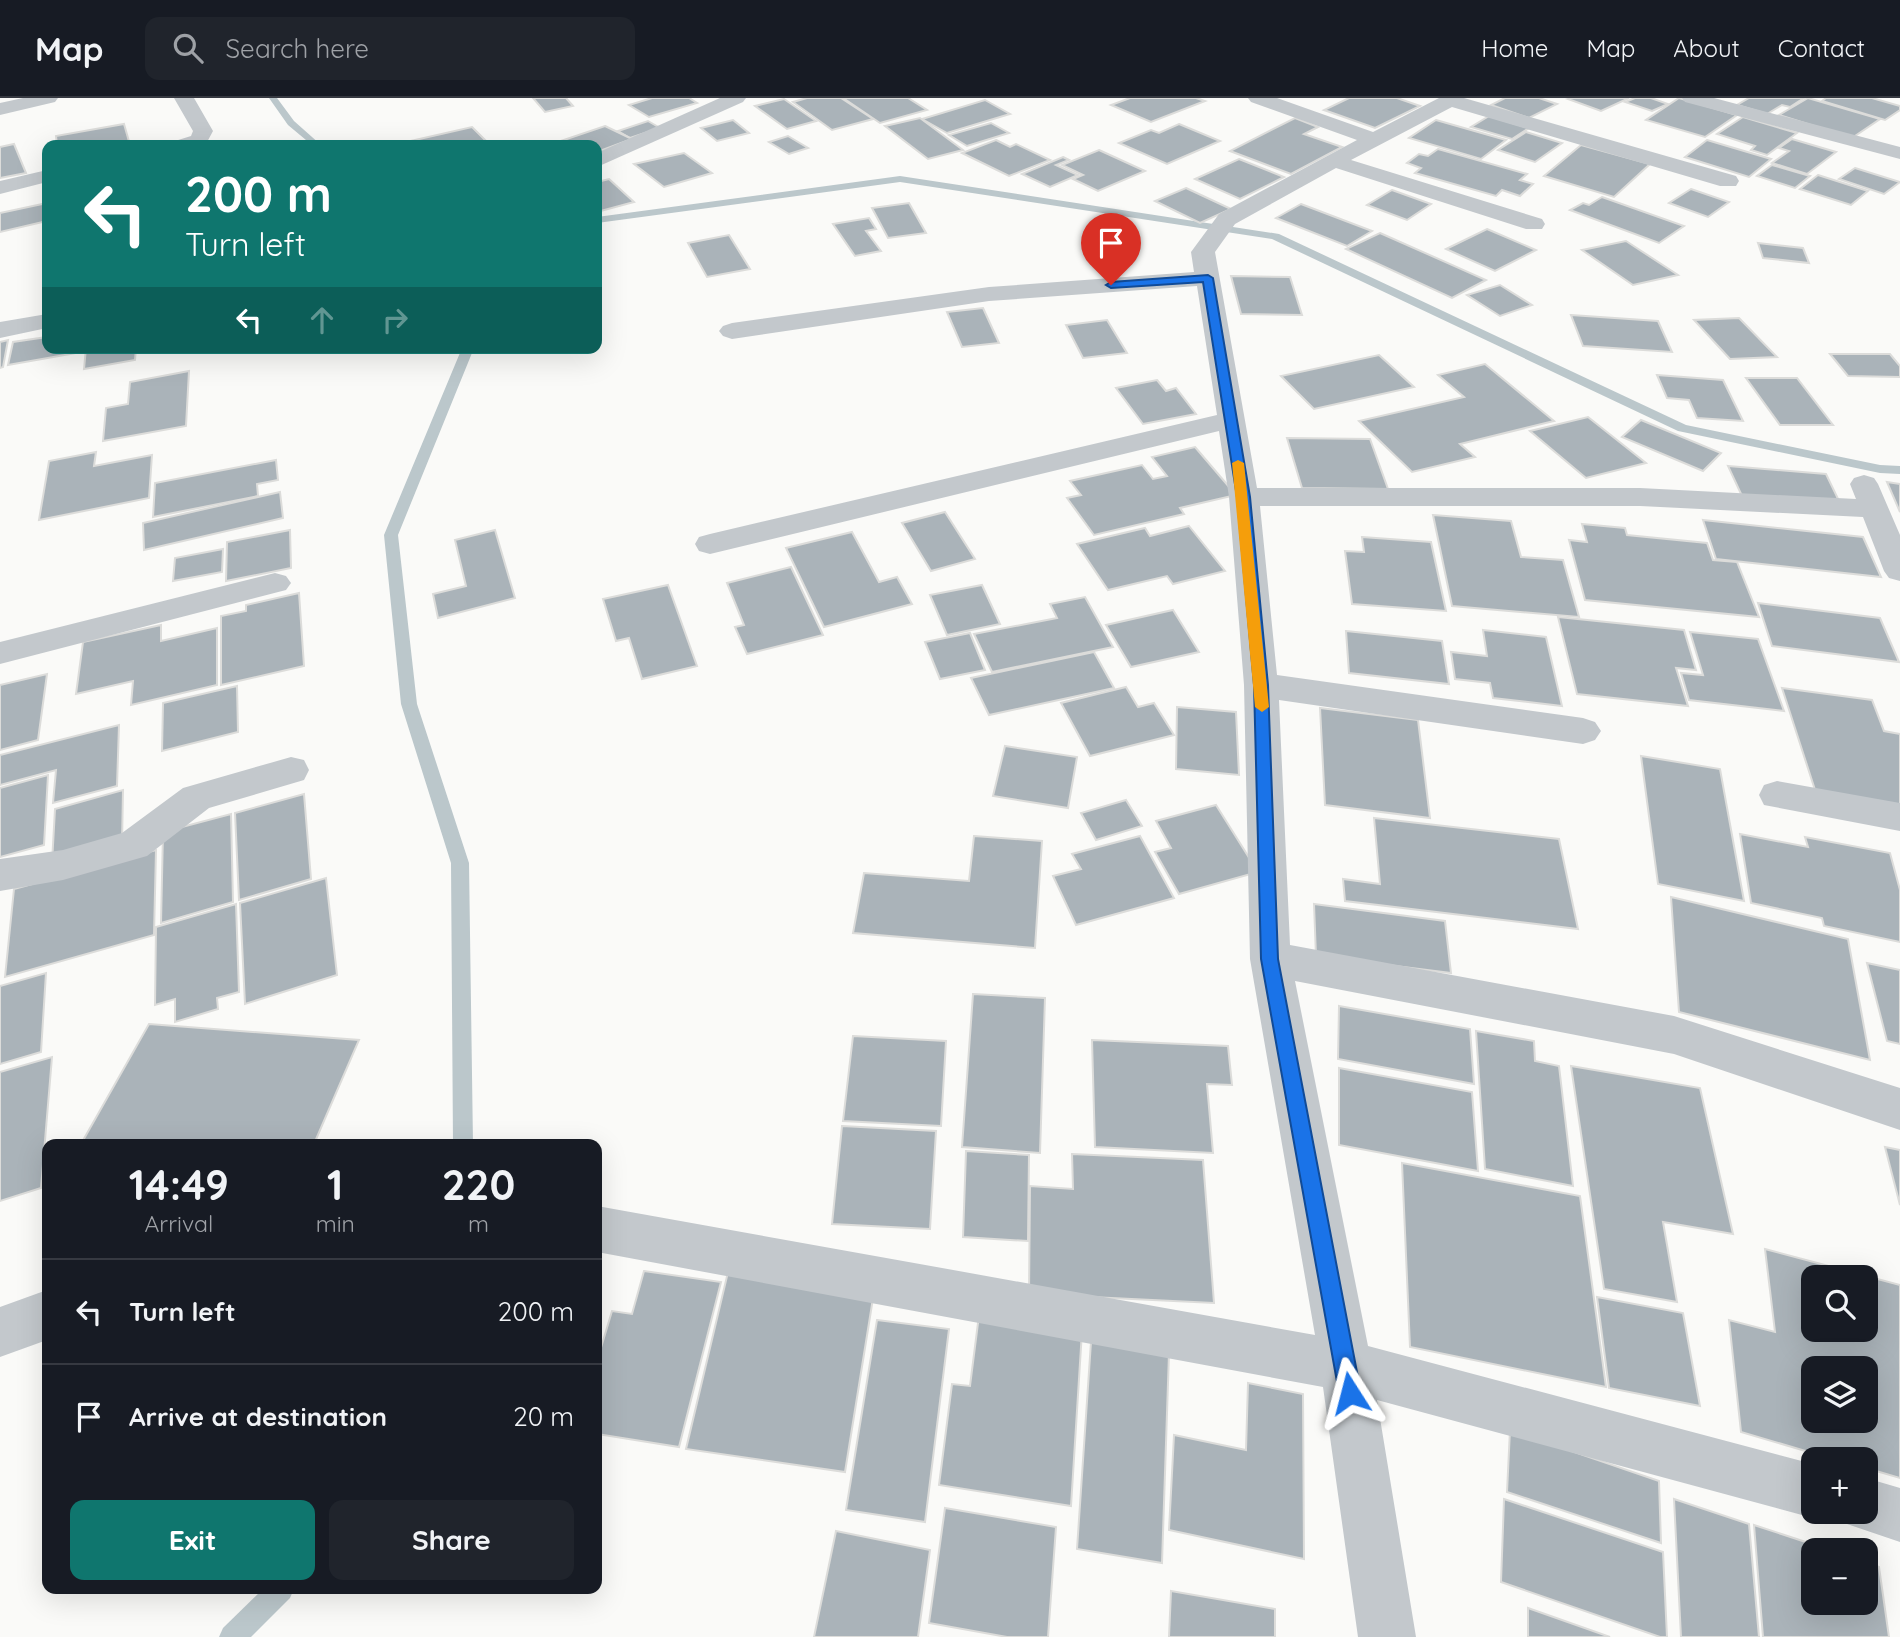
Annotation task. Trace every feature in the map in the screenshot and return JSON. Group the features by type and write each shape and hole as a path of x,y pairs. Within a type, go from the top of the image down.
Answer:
{"street":[{"path":"0,108 48,98"},
{"path":"184,98 203,131 199,140"},
{"path":"602,159 736,98"},
{"path":"1258,98 1374,139"},
{"path":"1692,98 1900,153"},
{"path":"1387,1637 1346,1366 1270,959 1261,685 1244,497 1205,265 1227,219 1452,99 1728,181"},
{"path":"1820,133 1900,173"},
{"path":"1334,161 1534,224"},
{"path":"0,188 42,177"},
{"path":"732,331 1205,265"},
{"path":"0,330 42,322"},
{"path":"710,544 1232,420"},
{"path":"1244,497 1869,496 1900,571"},
{"path":"0,653 275,583"},
{"path":"1261,685 1583,731"},
{"path":"0,875 63,865 134,845 196,798 291,770"},
{"path":"1777,795 1900,817"},
{"path":"1270,959 1674,1035 1900,1109"},
{"path":"602,1230 1346,1366 1801,1488"},
{"path":"0,1332 42,1317"},
{"path":"1878,1509 1900,1515"}],"building":[{"path":"533,98 566,98 573,106 545,112"},
{"path":"652,98 689,98 697,103 649,117 629,105"},
{"path":"807,98 841,98 873,119 832,130 793,102"},
{"path":"843,98 908,98 927,110 880,123"},
{"path":"1130,98 1196,98 1205,101 1151,122 1111,105"},
{"path":"1349,98 1397,98 1420,106 1375,128 1324,110"},
{"path":"1505,98 1539,98 1557,104 1529,118 1491,105"},
{"path":"1629,98 1601,111 1568,99"},
{"path":"1635,98 1651,98 1668,104 1652,111 1625,102"},
{"path":"1679,98 1737,115 1705,137 1646,120"},
{"path":"1749,98 1804,98 1790,107 1782,105 1767,114 1737,105"},
{"path":"1808,98 1880,119 1852,138 1779,115"},
{"path":"1826,98 1872,98 1900,106 1900,110 1885,120 1822,101"},
{"path":"784,99 816,121 787,129 755,106"},
{"path":"985,100 1010,114 947,133 922,119"},
{"path":"1489,116 1529,128 1512,139 1471,127"},
{"path":"1743,117 1797,133 1767,155 1751,150 1755,146 1717,134"},
{"path":"920,118 963,150 928,159 885,126"},
{"path":"1295,118 1318,127 1304,134 1342,147 1291,174 1230,151"},
{"path":"733,120 749,133 717,141 701,128"},
{"path":"1436,120 1506,140 1481,159 1409,138"},
{"path":"648,121 660,128 630,138 618,131"},
{"path":"991,123 1009,133 967,146 949,135"},
{"path":"124,124 129,140 56,140 56,136"},
{"path":"1179,124 1220,141 1167,164 1119,143 1151,130 1159,133"},
{"path":"605,126 632,139 602,150 602,140 564,140"},
{"path":"472,127 485,140 415,140"},
{"path":"1526,132 1562,143 1535,162 1498,150"},
{"path":"788,136 808,148 789,154 769,142"},
{"path":"1792,139 1836,152 1807,174 1772,163 1789,151 1779,148"},
{"path":"996,140 1010,147 1016,144 1050,160 1009,176 962,153"},
{"path":"1707,140 1771,159 1749,177 1685,157"},
{"path":"14,144 26,173 0,178 0,147"},
{"path":"1581,145 1650,164 1614,197 1544,176"},
{"path":"1438,149 1527,174 1520,180 1533,184 1520,196 1502,190 1496,196 1415,173 1421,168 1407,163 1419,154 1428,156"},
{"path":"1099,150 1145,171 1098,191 1073,179 1083,175 1062,165"},
{"path":"684,153 712,173 664,187 634,164"},
{"path":"1063,157 1069,160 1056,165 1078,175 1050,187 1022,174"},
{"path":"1239,159 1284,177 1240,199 1195,179"},
{"path":"1772,165 1810,176 1795,188 1757,176"},
{"path":"1855,168 1900,182 1884,194 1839,179"},
{"path":"1818,175 1868,191 1851,205 1800,189"},
{"path":"609,179 634,202 602,211 602,181"},
{"path":"1186,188 1231,209 1200,223 1155,201"},
{"path":"1691,189 1729,202 1708,217 1669,203"},
{"path":"1392,190 1431,204 1407,220 1367,205"},
{"path":"1602,197 1684,226 1659,243 1570,210 1583,203 1589,205"},
{"path":"909,203 926,233 888,238 872,208"},
{"path":"42,204 42,222 0,232 0,213"},
{"path":"1301,204 1372,231 1347,246 1276,218"},
{"path":"869,218 876,229 866,231 881,251 855,256 833,224"},
{"path":"1487,229 1536,250 1495,271 1446,249"},
{"path":"1380,233 1486,280 1452,298 1346,249"},
{"path":"729,235 750,269 707,277 688,243"},
{"path":"1626,241 1678,275 1633,285 1582,250"},
{"path":"1758,243 1803,248 1809,263 1763,258"},
{"path":"1231,276 1290,277 1302,315 1241,314"},
{"path":"1500,285 1532,305 1500,316 1467,295"},
{"path":"983,308 999,343 962,347 947,312"},
{"path":"1571,315 1658,321 1672,352 1583,346"},
{"path":"1739,318 1777,357 1730,359 1694,320"},
{"path":"1107,320 1127,353 1083,358 1066,325"},
{"path":"42,338 42,354 71,354 8,365 13,342"},
{"path":"8,340 3,367 0,368 0,342"},
{"path":"85,354 136,354 135,360 84,369"},
{"path":"1830,354 1890,354 1900,366 1900,377 1848,376"},
{"path":"1379,355 1414,387 1314,409 1281,376"},
{"path":"1485,364 1554,421 1460,444 1475,457 1412,472 1359,421 1464,397 1438,375"},
{"path":"189,371 186,426 103,441 106,408 128,404 130,382"},
{"path":"1657,375 1723,380 1743,421 1697,418 1689,400 1667,398"},
{"path":"1746,378 1797,378 1833,425 1780,425"},
{"path":"1157,380 1166,391 1176,388 1196,414 1143,424 1116,388"},
{"path":"1588,417 1646,463 1586,478 1530,431"},
{"path":"1641,420 1721,453 1703,471 1622,437"},
{"path":"1287,438 1370,439 1388,489 1302,488"},
{"path":"1195,447 1236,495 1180,508 1184,514 1094,535 1067,498 1081,495 1070,481 1142,465 1153,479 1167,476 1152,457"},
{"path":"96,452 94,466 152,455 149,498 39,520 49,461"},
{"path":"276,460 278,480 257,484 258,496 153,517 155,483"},
{"path":"1728,466 1826,474 1841,505 1742,496"},
{"path":"1887,482 1900,484 1900,512"},
{"path":"280,492 283,518 144,550 143,523"},
{"path":"945,512 975,559 931,571 902,523"},
{"path":"1433,515 1511,521 1521,557 1563,560 1579,617 1452,606"},
{"path":"1703,520 1863,537 1881,577 1716,559"},
{"path":"1582,524 1625,528 1627,535 1707,543 1713,560 1737,562 1759,617 1585,600 1569,540 1587,542"},
{"path":"1189,526 1225,571 1173,584 1167,576 1108,590 1077,544 1145,528 1150,536"},
{"path":"290,530 291,568 226,581 227,542"},
{"path":"495,530 515,598 438,618 433,594 466,586 455,540"},
{"path":"852,532 879,582 897,577 912,604 824,627 786,548"},
{"path":"1362,537 1431,542 1446,611 1352,604 1345,551 1364,552"},
{"path":"223,549 222,572 173,581 175,558"},
{"path":"791,567 823,635 747,654 735,627 744,625 727,583"},
{"path":"668,585 697,666 642,679 629,638 616,641 603,599"},
{"path":"982,585 1000,624 947,635 930,595"},
{"path":"299,593 304,666 221,685 221,616 246,611 246,605"},
{"path":"1085,597 1113,647 992,672 974,634 1057,618 1050,604"},
{"path":"1758,603 1880,618 1899,662 1772,646"},
{"path":"1173,610 1199,652 1131,667 1106,625"},
{"path":"1558,617 1684,630 1696,670 1676,668 1688,706 1577,694"},
{"path":"161,625 161,641 217,628 217,685 131,705 133,681 76,694 83,642"},
{"path":"1483,630 1546,637 1562,706 1493,698 1490,683 1455,679 1451,652 1487,656"},
{"path":"1346,631 1442,641 1449,684 1349,673"},
{"path":"1690,632 1758,639 1784,711 1689,700 1681,673 1703,675"},
{"path":"970,633 985,670 940,679 925,642"},
{"path":"1094,652 1114,688 989,715 971,678"},
{"path":"47,674 38,740 0,750 0,685"},
{"path":"237,686 238,732 162,751 163,703"},
{"path":"1126,687 1138,707 1154,703 1174,735 1090,756 1061,703"},
{"path":"1782,688 1872,700 1884,731 1900,734 1900,805 1816,793"},
{"path":"1177,707 1236,712 1239,775 1176,769"},
{"path":"1320,708 1418,720 1430,818 1325,805"},
{"path":"119,725 117,786 53,803 56,770 0,785 0,755"},
{"path":"1005,746 1077,757 1068,808 993,796"},
{"path":"1641,756 1720,769 1744,901 1658,884"},
{"path":"48,775 44,845 0,857 0,788"},
{"path":"123,790 122,844 52,863 55,809"},
{"path":"304,794 311,879 239,900 235,813"},
{"path":"1126,800 1142,826 1096,840 1081,813"},
{"path":"1216,805 1258,872 1179,894 1155,852 1171,848 1156,821"},
{"path":"231,814 233,902 161,923 163,832"},
{"path":"1374,818 1559,839 1578,929 1345,901 1343,879 1380,884"},
{"path":"1740,834 1808,847 1805,837 1890,853 1900,890 1900,942 1824,926 1822,918 1751,903"},
{"path":"974,836 1042,841 1035,948 853,933 864,873 969,881"},
{"path":"1140,836 1174,898 1076,925 1053,876 1081,869 1072,854"},
{"path":"156,850 154,935 5,977 14,889"},
{"path":"326,878 337,975 245,1004 240,903"},
{"path":"1671,897 1848,939 1870,1060 1679,1012"},
{"path":"236,904 239,992 217,998 218,1009 175,1022 175,999 155,1005 156,927"},
{"path":"1314,904 1445,921 1451,973 1316,956"},
{"path":"1867,963 1900,970 1900,1044 1887,1041"},
{"path":"46,973 41,1052 0,1064 0,986"},
{"path":"973,994 1045,998 1040,1153 962,1147"},
{"path":"1339,1006 1470,1029 1474,1084 1338,1059"},
{"path":"149,1024 359,1040 316,1139 84,1139"},
{"path":"1476,1031 1534,1041 1535,1061 1559,1066 1573,1186 1485,1169"},
{"path":"853,1036 946,1041 941,1126 843,1121"},
{"path":"1092,1040 1228,1046 1232,1085 1207,1084 1213,1153 1095,1147"},
{"path":"52,1057 45,1139 42,1139 41,1188 0,1201 0,1072"},
{"path":"1571,1066 1700,1088 1733,1234 1663,1222 1677,1302 1604,1289"},
{"path":"1339,1068 1472,1092 1478,1171 1339,1145"},
{"path":"842,1126 936,1131 930,1229 832,1224"},
{"path":"1885,1147 1900,1150 1900,1205"},
{"path":"966,1151 1029,1155 1028,1241 963,1237"},
{"path":"1072,1154 1203,1160 1214,1303 1029,1294 1030,1186 1073,1189"},
{"path":"1402,1163 1580,1196 1606,1387 1410,1347"},
{"path":"1765,1249 1825,1265 1801,1265 1801,1342 1878,1342 1878,1279 1900,1285 1900,1478 1878,1472 1878,1447 1801,1447 1801,1450 1741,1432 1729,1320 1775,1332"},
{"path":"644,1271 721,1282 679,1447 602,1435 602,1344 612,1311 632,1314"},
{"path":"728,1272 874,1292 845,1472 686,1449"},
{"path":"1597,1297 1683,1313 1700,1406 1609,1388"},
{"path":"979,1315 1082,1331 1071,1506 939,1485 952,1384 970,1386"},
{"path":"877,1320 949,1329 925,1522 846,1510"},
{"path":"1091,1342 1169,1353 1162,1563 1077,1549"},
{"path":"1248,1383 1303,1394 1304,1559 1169,1530 1174,1435 1246,1450"},
{"path":"1510,1430 1659,1481 1661,1543 1507,1492"},
{"path":"1504,1499 1663,1552 1667,1637 1660,1637 1501,1582"},
{"path":"1674,1499 1749,1524 1759,1637 1681,1637"},
{"path":"945,1508 1056,1527 1048,1637 1007,1637 929,1623"},
{"path":"1754,1525 1801,1540 1801,1615 1878,1615 1879,1567 1889,1637 1763,1637"},
{"path":"836,1531 930,1550 918,1637 814,1637"},
{"path":"1171,1591 1275,1609 1275,1637 1169,1637"},
{"path":"1528,1608 1610,1637 1528,1637"}],"waterway":[{"path":"273,98 291,123 311,140"},
{"path":"602,219 900,179 1275,236 1682,428 1880,469 1900,470"},
{"path":"463,1139 460,863 409,704 391,535 466,354"},
{"path":"232,1637 276,1594"}],"slow traffic":[{"path":"1238,463 1244,497 1262,707"}],"route":[{"path":"1111,285 1208,278 1244,497 1261,685 1270,959 1350,1393"}]}
